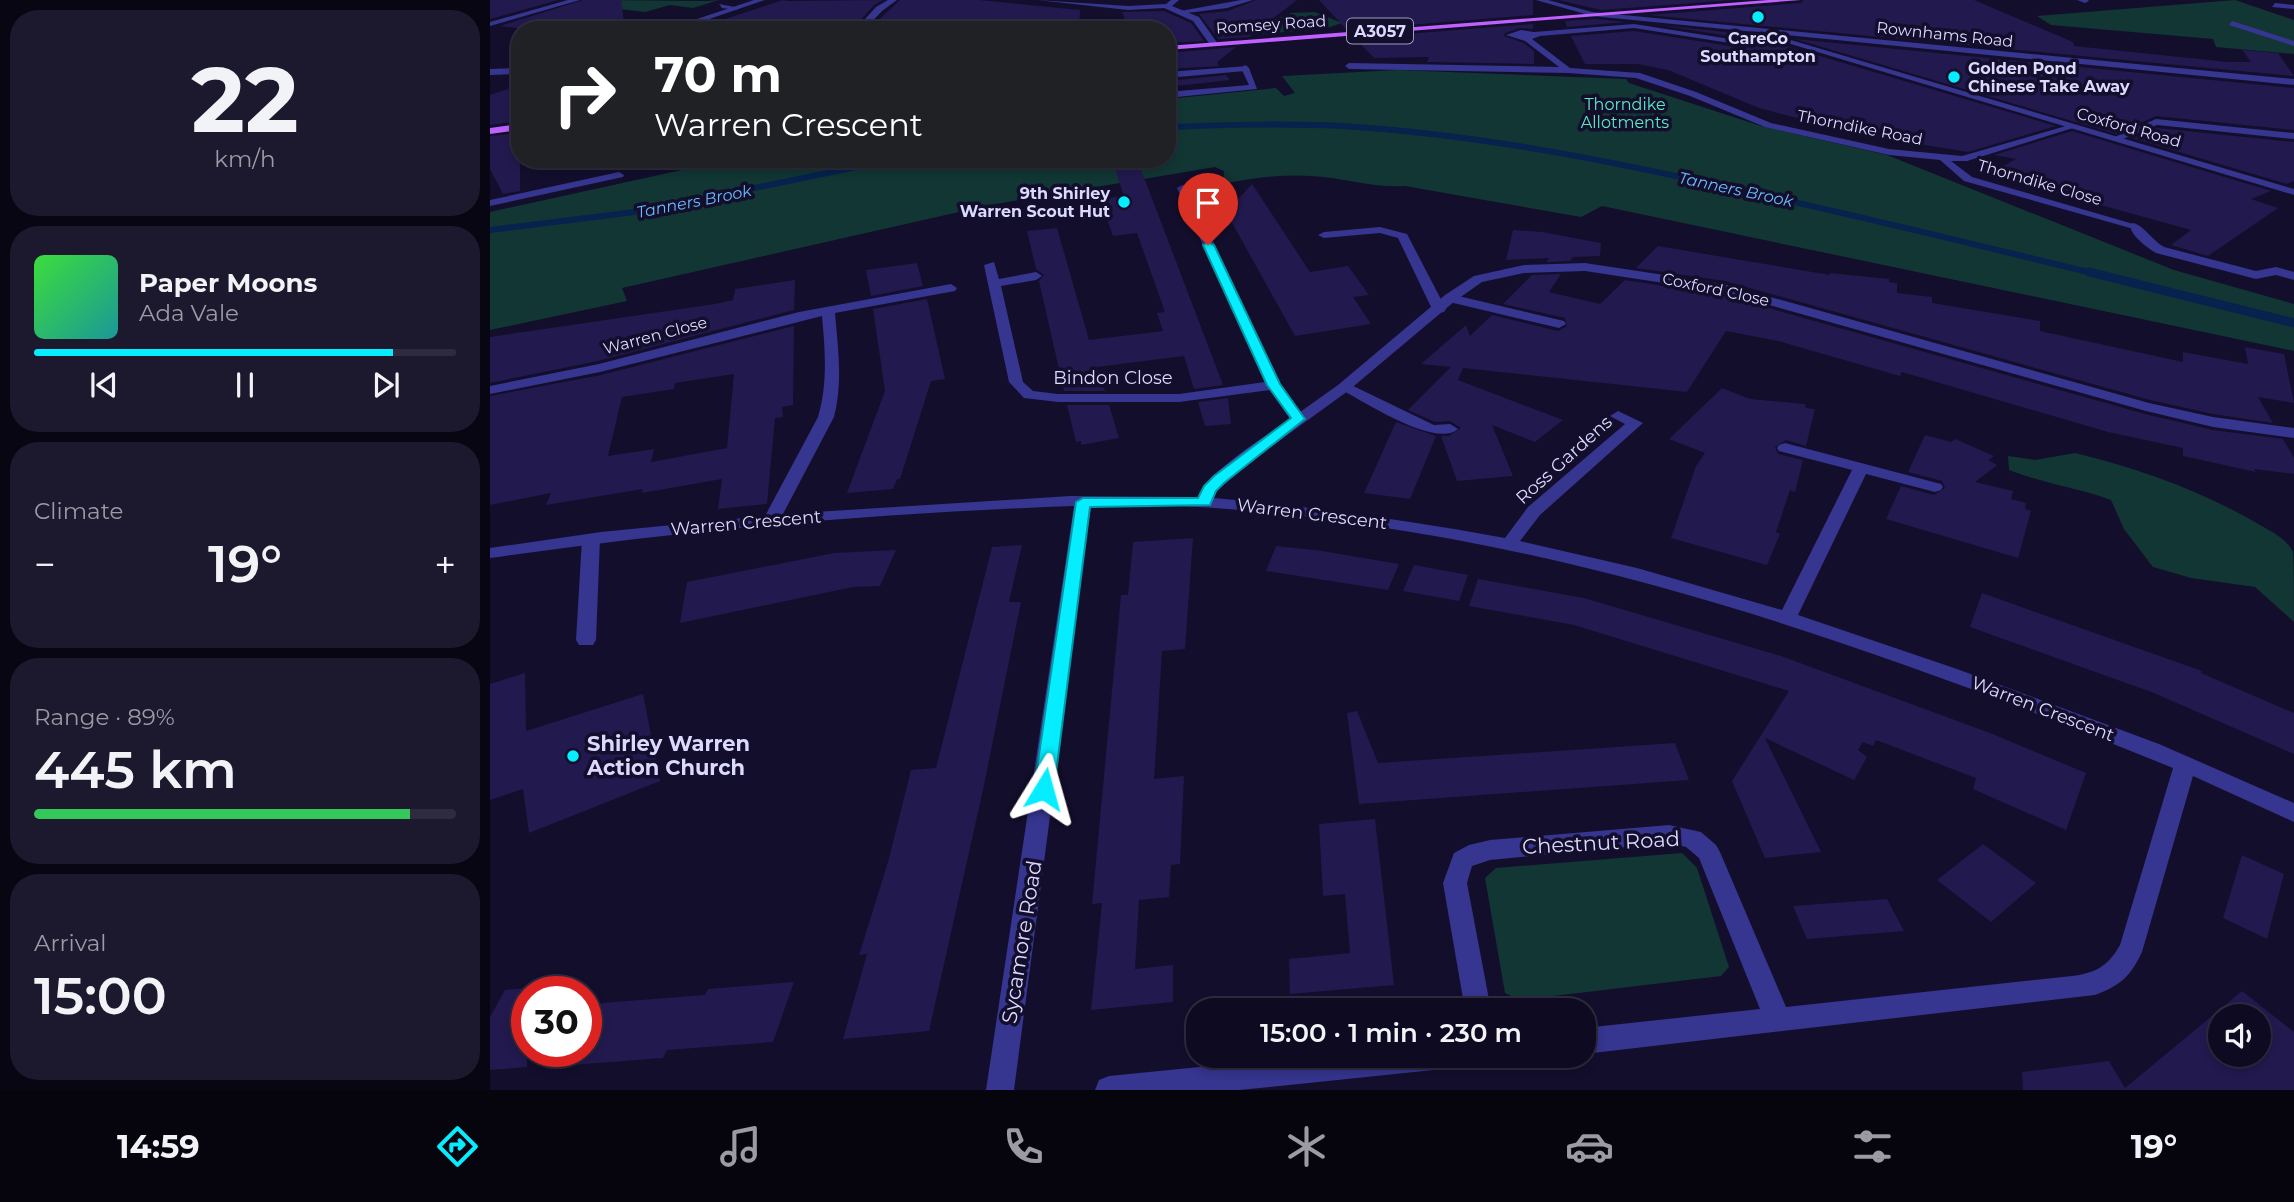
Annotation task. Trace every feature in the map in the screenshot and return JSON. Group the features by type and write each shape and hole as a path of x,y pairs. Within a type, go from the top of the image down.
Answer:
{"main road":[{"name":"Romsey Road","path":"1176,47 1797,0"},
{"path":"490,131 511,128"}],"street":[{"path":"490,14 541,0"},
{"path":"490,24 576,0"},
{"path":"696,21 761,0"},
{"path":"868,21 893,0"},
{"path":"1041,0 1128,8 1166,6 1196,19 1214,44"},
{"path":"1166,6 1175,0"},
{"path":"1180,12 1227,6 1249,0"},
{"name":"Rownhams Road","path":"1540,0 1592,14 2294,82"},
{"path":"2275,5 2294,7"},
{"path":"722,6 736,8"},
{"path":"2232,23 2294,44"},
{"path":"1567,70 1531,36 1634,26 1736,42 1776,36"},
{"name":"Coxford Road","path":"1754,29 2294,192"},
{"name":"Thorndike Road","path":"1349,66 1567,70 1637,75 1768,125 1889,152 1943,158 1963,159 2070,126"},
{"path":"1176,74 1245,68 1255,87 1176,94"},
{"path":"490,72 511,71"},
{"name":"Thorndike Road","path":"1661,84 1687,82 1703,88 1688,93"},
{"path":"2115,139 2156,122 2294,136"},
{"name":"Thorndike Close","path":"1943,158 1950,166 1979,183 2134,226 2147,242 2160,250 2256,275 2276,271 2294,276"},
{"path":"490,203 619,175"},
{"path":"1182,188 1274,385 1298,419"},
{"path":"1190,202 1224,198"},
{"path":"1324,235 1380,230 1403,236 1438,309"},
{"name":"Bindon Close","path":"990,265 1016,382 1020,389 1030,395 1058,398 1180,397 1274,385"},
{"name":"Coxford Close","path":"1204,502 1209,489 1219,480 1345,386 1450,299 1478,279 1524,269 1585,268 1636,273 1724,288 2146,407 2213,422 2294,433"},
{"path":"995,282 1036,276"},
{"name":"Warren Close","path":"490,390 600,368 828,310 951,288"},
{"path":"1450,299 1559,324"},
{"path":"771,520 826,417 831,402 834,384 828,310"},
{"path":"1345,386 1431,430 1450,429"},
{"name":"Ross Gardens","path":"1510,543 1534,511 1634,423 1618,416"},
{"path":"1785,448 1936,486"},
{"path":"1788,616 1862,466"},
{"name":"Warren Crescent","path":"490,553 591,539 771,520 1083,502 1204,502 1341,516 1510,543 1615,566 1788,616 1929,664 2185,764 2294,813"},
{"name":"Sycamore Road","path":"1000,1090 1041,816 1083,502"},
{"path":"586,640 591,539"},
{"path":"1596,1040 2072,988 2108,980 2126,961 2135,940 2185,764"},
{"name":"Chestnut Road","path":"1476,998 1455,883 1462,860 1477,852 1490,850 1669,834 1693,839 1708,852 1777,1020"},
{"path":"1109,1090 1325,1068"}],"green space":[{"path":"602,0 719,0 693,8 670,5 645,12 585,5"},
{"path":"2235,0 2294,20 2294,54 2216,47 2213,39 2051,25 2037,16"},
{"path":"1315,12 1342,23 1324,29 1233,36 1291,13"},
{"name":"Thorndike Allotments","path":"1397,70 1626,79 1629,83 1761,126 1887,155 2174,270 2294,304 2294,351 1602,206 1581,217 1405,186 1381,186 1312,176 1267,177 1223,184 1224,171 1215,167 990,205 622,288 627,301 490,330 490,212 691,168 1176,168 1176,98 1276,88 1284,96 1295,93 1282,76"},
{"path":"2075,453 2124,466 2193,491 2238,513 2283,540 2293,552 2294,622 2255,587 2191,578 2153,567 2124,529 2111,500 2009,470 2008,456 2035,460"},
{"path":"1682,853 1697,868 1729,967 1721,976 1536,998 1515,998 1505,993 1485,878 1496,868"}],"building":[{"path":"490,0 558,0 490,19"},
{"path":"583,0 621,0 624,21 516,21"},
{"path":"783,0 883,0 874,5 860,21 719,21"},
{"path":"900,0 979,0 1080,10 1079,21 878,21"},
{"path":"1256,0 1297,0 1249,37 1218,39 1199,14 1228,11"},
{"path":"1319,0 1533,0 1533,15 1347,30"},
{"path":"1558,0 1734,0 1601,10"},
{"path":"1804,0 1974,0 2073,42 2074,46 2228,62 2251,62 2242,50 2278,53 2294,76 1648,15 1801,3"},
{"path":"1164,11 1191,23 1204,41 1176,43 1176,21 1126,21 1122,12"},
{"path":"1595,19 1626,22 1567,27 1565,21"},
{"path":"1533,24 1533,29 1520,28 1505,33 1504,36 1524,43 1534,51 1534,64 1427,62 1429,57 1374,58 1355,38"},
{"path":"1658,25 1754,35 1736,37"},
{"path":"1634,31 1736,47 1781,38 1783,45 2056,126 1968,152 1857,134 1759,108 1668,70 1637,64 1585,64 1571,36"},
{"path":"1795,39 2294,88 2294,130 2156,116 2116,134"},
{"path":"1236,47 1217,62 1219,66 1176,68 1176,52"},
{"path":"1226,75 1230,80 1176,86 1176,80"},
{"path":"511,88 511,122 490,125 490,95"},
{"path":"2157,128 2294,142 2294,181 2287,184 2132,138"},
{"path":"2072,131 2271,191 2251,199 2278,208 2208,256 2171,245 2191,230 1989,174 2016,159 1994,155"},
{"path":"511,134 511,168 520,168 520,191 503,194 490,169 490,136"},
{"path":"1115,168 1140,168 1223,385 1194,389 1184,356 1097,367 1105,391 1064,391 1039,281 1044,275 1036,269 1027,231 1057,228 1089,340 1163,331 1157,313 1165,312 1137,233 1113,236 1100,199 1124,196"},
{"path":"1252,184 1310,272 1348,266 1369,295 1353,297 1371,324 1295,336 1226,212"},
{"path":"1513,230 1542,232 1601,243 1600,256 1573,257 1570,261 1546,262 1549,258 1506,260"},
{"path":"1658,246 1830,275 1889,279 1889,282 1897,283 1897,293 1932,297 1932,303 2040,321 2040,331 2183,362 2183,352 2248,364 2245,347 2284,354 2294,403 2258,397 2273,423 2213,414 2150,400 1725,281 1636,268"},
{"path":"917,263 923,286 871,296 866,270"},
{"path":"1561,274 1549,292 1600,304 1625,280 1722,295 2145,414 2213,430 2283,439 2294,458 2294,474 2254,469 2256,472 2183,456 2183,448 2108,432 1902,372 1900,376 1778,341 1726,331 1687,392 1463,368 1458,380 1563,420 1535,442 1492,425 1513,476 1457,481 1441,436 1449,436 1461,428 1450,421 1435,422 1408,410 1451,367 1421,364 1466,325 1470,336 1492,315 1558,331 1567,326 1565,318 1503,304 1532,275"},
{"path":"795,280 794,310 598,361 490,383 490,337 715,304 733,300 735,289"},
{"path":"927,299 945,379 931,381 900,479 897,479 893,489 847,493 885,391 873,309"},
{"path":"794,326 793,405 782,407 783,417 775,418 767,504 718,509 722,479 642,493 643,489 546,505 551,493 490,505 490,396 601,375","holes":["734,374 727,448 651,462 654,449 608,456 622,397 674,389 675,383"]},
{"path":"1722,388 1750,399 1805,404 1806,408 1815,409 1806,446 1786,440 1775,447 1778,454 1803,460 1795,492 1790,490 1776,532 1780,534 1767,565 1671,538 1696,466 1705,453 1669,439"},
{"path":"1228,398 1231,424 1205,426 1198,402"},
{"path":"1067,405 1109,405 1119,438 1081,445 1081,441 1076,442"},
{"path":"1396,422 1436,436 1410,499 1364,493"},
{"path":"1925,435 1951,442 1955,439 1994,456 1988,460 1997,465 1975,482 2013,491 2011,499 2026,503 2025,509 2031,511 2018,558 1886,519 1901,486 1934,495 1945,488 1942,481 1908,472"},
{"path":"1193,538 1185,649 1162,651 1154,779 1184,776 1180,864 1171,865 1169,897 1139,900 1135,969 1173,965 1173,1002 1091,1010 1102,903 1092,904 1121,595 1128,595 1133,542"},
{"path":"1022,545 1009,602 1021,602 983,790 929,1031 843,1039 867,954 859,955 888,862 911,770 936,768 992,547"},
{"path":"1276,546 1399,564 1388,590 1266,571"},
{"path":"896,550 880,586 853,587 680,623 687,582 834,553"},
{"path":"1414,565 1468,575 1459,601 1403,591"},
{"path":"1478,579 1584,598 1781,656 1990,733 2086,773 2066,830 1973,789 1976,778 1876,740 1873,746 1863,742 1858,750 1867,757 1854,780 1765,738 1821,852 1765,858 1732,781 1789,691 1574,625 1469,606"},
{"path":"1982,593 2202,671 2201,673 2294,713 2294,754 2154,693 1970,627"},
{"name":"Shirley Warren Action Church","path":"525,673 526,731 643,694 660,781 529,833 523,789 490,800 490,684"},
{"path":"1357,711 1378,763 1675,743 1689,780 1359,804 1347,713"},
{"path":"1375,819 1394,985 1290,994 1289,959 1350,953 1345,894 1323,896 1319,824"},
{"path":"1983,844 2036,883 1991,922 1937,880"},
{"path":"2242,855 2284,874 2267,939 2223,918"},
{"path":"1887,899 1904,931 1807,939 1793,906"},
{"path":"794,982 773,1042 667,1050 663,1058 602,1063 602,1003 705,995 708,989"},
{"path":"511,989 511,1067 527,1067 490,1070 490,1017 505,990"},
{"path":"2242,991 2258,1004 2226,1004"},
{"path":"2271,1014 2294,1032 2294,1090 2023,1090 2022,1072 2109,1061 2125,1088 2208,1019 2208,1067 2271,1067"}],"waterway":[{"name":"Tanners Brook","path":"1176,127 1276,124 1342,126 1489,141 1634,167 1776,198 2096,274"},
{"name":"Tanners Brook","path":"490,230 643,211 851,168"},
{"name":"Tanners Brook","path":"2089,272 2294,323"}],"place":[{"name":"CareCo Southampton","path":"1758,17"},
{"name":"Golden Pond Chinese Take Away","path":"1954,77"},
{"name":"9th Shirley Warren Scout Hut","path":"1124,202"},
{"name":"Shirley Warren Action Church","path":"573,756"}],"route":[{"path":"1044,789 1083,502 1204,502 1209,489 1219,480 1298,419 1274,385 1208,245"}]}
